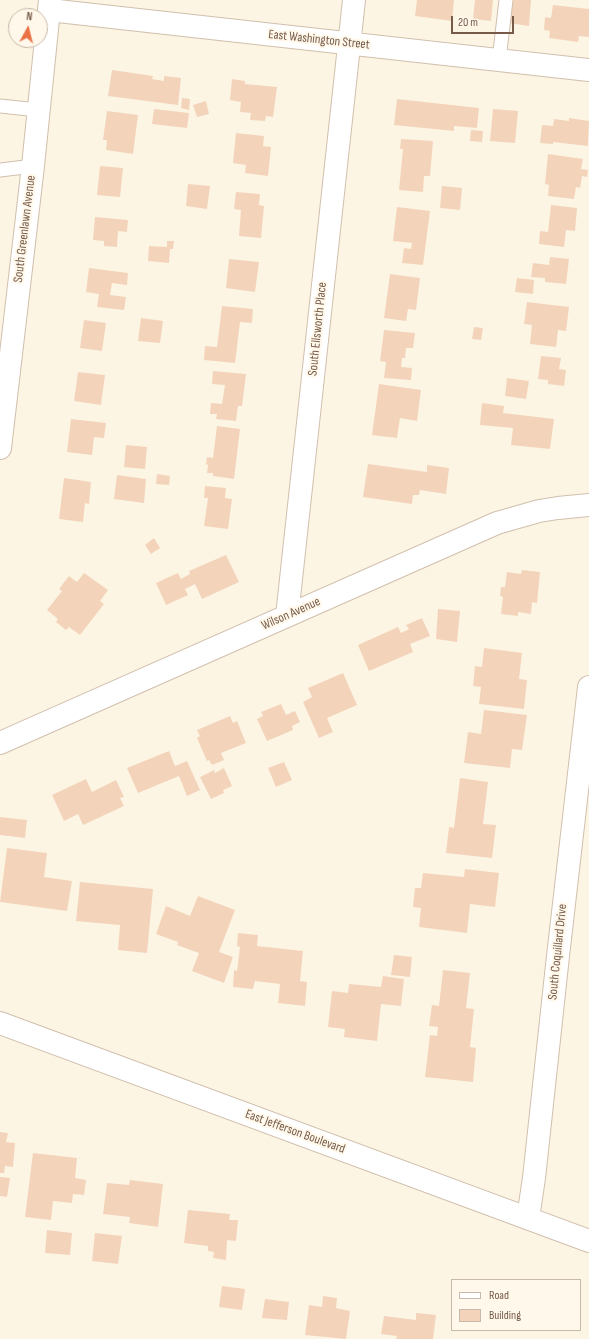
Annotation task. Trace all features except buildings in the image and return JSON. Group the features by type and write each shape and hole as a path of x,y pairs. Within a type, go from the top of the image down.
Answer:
{"street":[{"name":"South Ellsworth Place","path":"287,616 354,0"},
{"name":"East Washington Street","path":"49,5 349,43 589,70"},
{"name":"South Greenlawn Avenue","path":"0,448 33,166 49,5"},
{"name":"Wilson Avenue","path":"0,743 497,523 539,511 589,506"},
{"name":"South Coquillard Drive","path":"528,1218 534,1178 589,687"},
{"name":"East Jefferson Boulevard","path":"0,1023 589,1241"}],"lane":[{"path":"498,60 506,0"},
{"path":"0,106 38,110"},
{"path":"0,170 33,166"}]}
